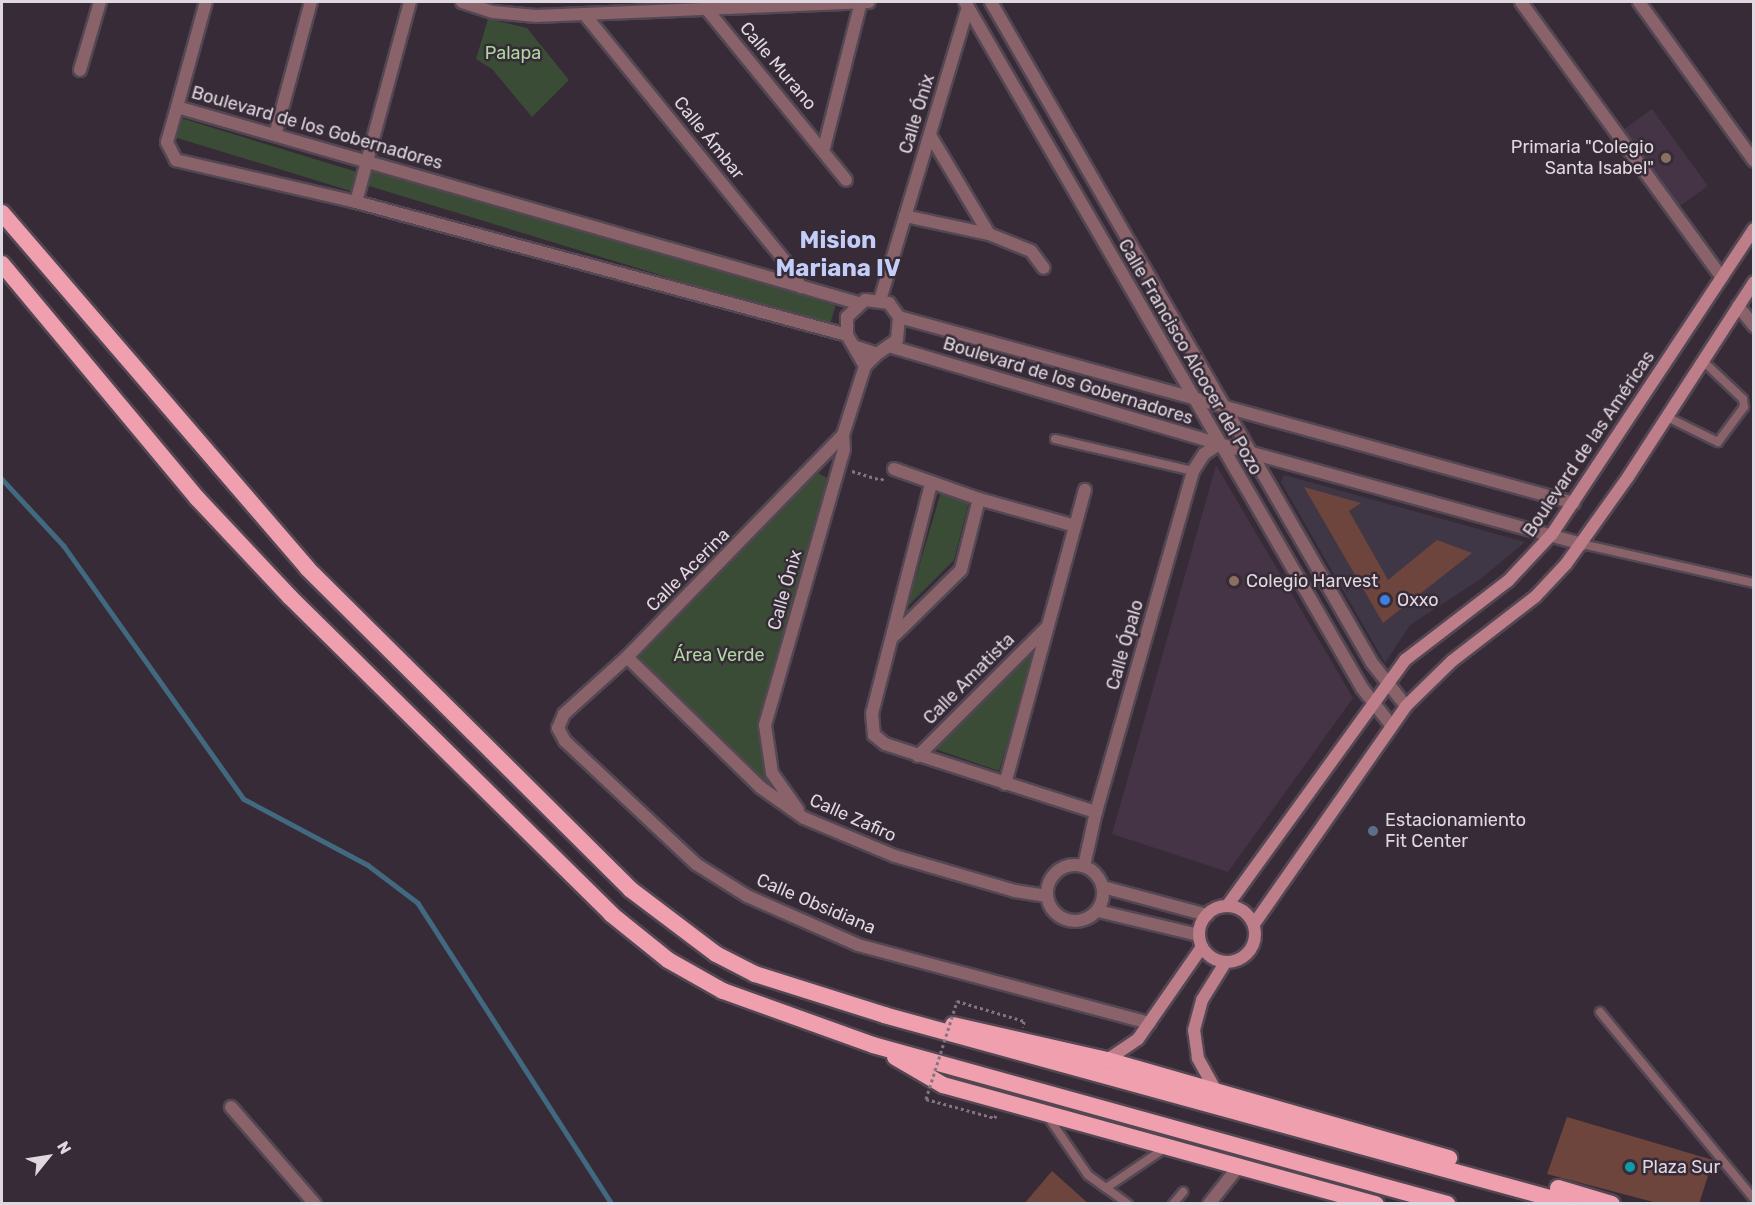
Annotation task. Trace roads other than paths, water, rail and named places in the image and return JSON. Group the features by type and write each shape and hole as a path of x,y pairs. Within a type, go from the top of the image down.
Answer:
{"highway":[{"path":"2,213 308,569 630,889 708,948 755,974 884,1015 1572,1203"},
{"path":"2,264 220,524 290,597 611,914 668,960 723,991 873,1045 1447,1203"},
{"path":"884,1015 1021,1037 1612,1203"},
{"path":"873,1045 943,1085 1032,1107 1376,1203"}],"main road":[{"name":"Boulevard de las Américas","path":"1227,906 1387,684 1432,636 1525,567 1552,534 1754,229"},
{"path":"1201,941 1211,958 1225,963 1234,962 1250,952 1254,943 1254,924 1391,725 1406,706 1444,668 1536,596 1581,544 1754,282"},
{"path":"1107,1060 1138,1039 1150,1023 1201,941 1207,915 1227,906 1243,911 1254,924"},
{"path":"1216,1091 1198,1058 1194,1029 1202,1000 1225,963"}],"street":[{"path":"80,70 100,2"},
{"path":"177,107 206,2"},
{"path":"276,135 311,2"},
{"path":"357,202 410,2"},
{"path":"462,2 493,12 585,15 705,7 865,2"},
{"name":"Calle Murano","path":"824,148 865,2"},
{"name":"Calle Francisco Alcocer del Pozo","path":"991,2 1387,684 1406,706"},
{"path":"1521,2 1722,278"},
{"path":"1639,2 1754,161"},
{"name":"Calle Francisco Alcocer del Pozo","path":"966,4 1218,444 1373,703 1391,725"},
{"name":"Calle Ónix","path":"880,300 930,135 966,4"},
{"name":"Calle Murano","path":"705,7 824,148 846,180"},
{"name":"Calle Ámbar","path":"585,15 784,260 801,287"},
{"name":"Boulevard de los Gobernadores","path":"848,335 357,202 176,160 167,142 177,107 858,303"},
{"path":"930,135 988,234"},
{"path":"905,216 988,234 1031,251 1044,268"},
{"path":"855,347 877,354 892,347 900,333 899,317 889,303 880,300 858,303 847,317 848,335 866,366"},
{"path":"1738,306 1754,327"},
{"name":"Boulevard de los Gobernadores","path":"899,317 1574,503"},
{"name":"Boulevard de los Gobernadores","path":"892,347 1218,444 1552,534 1581,544"},
{"name":"Calle Ónix","path":"804,818 772,773 765,725 844,449 843,435 866,366 877,354"},
{"name":"Calle Acerina","path":"558,728 564,714 627,657 843,435"},
{"name":"Calle Ópalo","path":"1084,866 1096,812 1193,471 1204,454 1218,444"},
{"path":"816,463 825,463 837,473"},
{"path":"894,470 979,499 1072,525"},
{"path":"931,484 872,713 874,735 885,744 918,756 1096,812"},
{"name":"Calle Amatista","path":"1005,783 1072,525 1085,490"},
{"path":"893,637 961,570 979,499"},
{"name":"Calle Amatista","path":"918,756 1046,628"},
{"name":"Calle Zafiro","path":"627,657 760,787 804,818 895,856 1015,891 1047,896"},
{"name":"Calle Obsidiana","path":"558,728 565,741 696,864 747,896 858,945 1150,1023"},
{"path":"1098,911 1103,887 1100,878 1084,866 1066,866 1052,878 1047,896 1055,913 1072,921 1081,921 1098,911 1201,941"},
{"path":"1103,887 1207,915"},
{"path":"231,1107 315,1203"},
{"path":"1209,1203 1239,1166"}],"lane":[{"path":"1666,417 1718,442 1744,407 1743,399 1703,361"},
{"path":"1055,440 1193,471"},
{"path":"1581,544 1754,583"},
{"path":"1600,1012 1754,1199"},
{"path":"1032,1107 1054,1122 1088,1175 1128,1203"},
{"path":"1106,1188 1163,1149 1174,1146"},
{"path":"1173,1203 1183,1192"}],"waterway":[{"path":"2,479 64,546 244,799 368,865 418,903 612,1204"}],"place":[{"name":"Primaria \"Colegio Santa Isabel\"","path":"1666,158"},
{"name":"Colegio Harvest","path":"1234,581"},
{"name":"Oxxo","path":"1385,600"},
{"name":"Estacionamiento Fit Center","path":"1373,831"},
{"name":"Plaza Sur","path":"1630,1167"}],"district":[{"name":"Mision Mariana IV","path":"838,255"}],"park label":[{"name":"Palapa","path":"513,53"},
{"name":"Área Verde","path":"719,655"}]}
